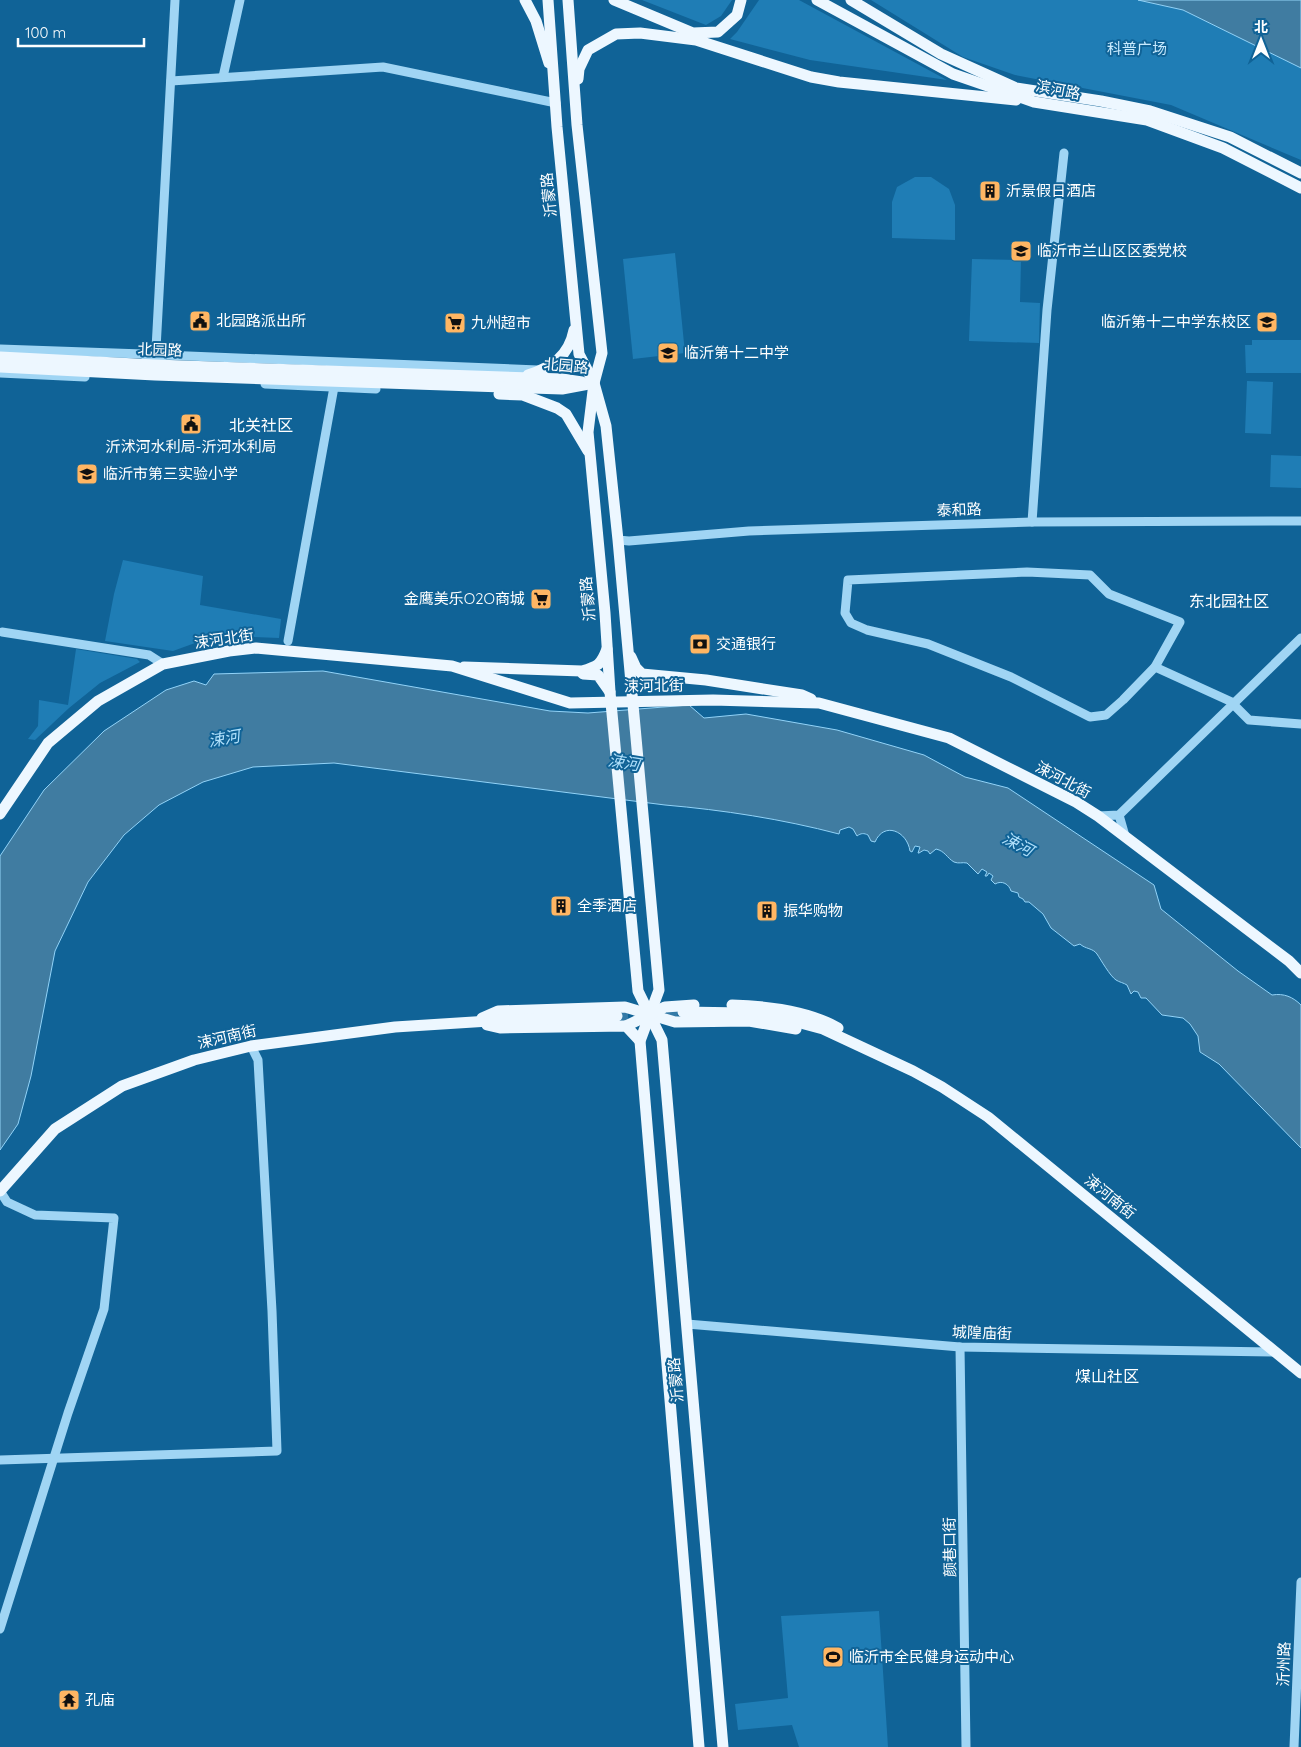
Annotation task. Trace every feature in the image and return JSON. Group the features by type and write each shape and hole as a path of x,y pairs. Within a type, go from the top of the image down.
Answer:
{"main road":[{"path":"525,0 536,21 555,83"},
{"name":"沂蒙路","path":"548,0 579,354 594,383 606,426 659,990 640,1041 698,1747"},
{"name":"沂蒙路","path":"568,0 576,103 602,353 594,383 588,432 608,647 610,692 638,991 662,1040 723,1747"},
{"path":"614,0 693,33 718,32 737,15 741,0"},
{"name":"滨河路","path":"817,0 953,74 1034,102 1147,120 1223,148 1301,188"},
{"name":"滨河路","path":"851,0 940,54 1016,88 1101,100 1150,111 1230,137 1301,173"},
{"path":"576,103 579,69 588,50 616,34 640,33 696,40 811,77 839,82 1034,102"},
{"path":"519,378 540,371 565,353 571,344 576,321"},
{"name":"北园路","path":"0,358 155,370 366,382 562,389 594,383"},
{"name":"北园路","path":"0,367 562,379 594,383"},
{"path":"366,382 376,389 523,395 557,408 566,414 590,454"},
{"path":"452,666 582,672 602,662 608,647"},
{"name":"涑河北街","path":"0,814 48,743 98,701 163,664 230,651 256,648 452,666 570,703 713,700 819,703 949,738 1076,802 1125,836 1289,960 1301,973"},
{"path":"628,651 636,668 642,674 706,680 802,695 819,703"},
{"path":"514,686 510,679 517,672 598,675 610,692"},
{"path":"632,690 643,681 649,679 724,686 726,691 713,700"},
{"path":"659,990 678,1009"},
{"path":"473,1021 498,1011 625,1007 675,1022 749,1021 784,1026 829,1038 890,1060"},
{"path":"473,1021 500,1028 626,1026 649,1014 678,1009 744,1013 782,1018 823,1029 890,1060"},
{"name":"涑河南街","path":"0,1191 55,1129 122,1086 194,1060 251,1046 395,1027 473,1021 617,1016"},
{"path":"662,1040 675,1022"},
{"path":"626,1026 640,1041"},
{"name":"涑河南街","path":"890,1060 942,1087 988,1116 1301,1373"}],"street":[{"path":"155,370 174,0"},
{"path":"223,78 240,0"},
{"path":"171,81 383,67 556,103"},
{"path":"1032,522 1047,310 1064,153"},
{"path":"0,349 143,354 155,370"},
{"path":"155,370 164,355 540,371"},
{"path":"0,373 376,389"},
{"path":"288,640 334,387"},
{"name":"泰和路","path":"618,540 629,541 749,531 1032,522 1301,521"},
{"path":"1027,572 1090,575 1109,594 1180,622 1155,667 1106,715 1090,717 1011,677 928,644 867,630 851,623 845,613 848,580 1027,572"},
{"path":"2,632 149,655 163,664"},
{"path":"1098,816 1119,815 1301,638"},
{"path":"1155,667 1233,703 1249,720 1301,724"},
{"path":"1119,815 1125,836"},
{"path":"0,1460 277,1451 272,1311 258,1060 251,1046"},
{"path":"0,1191 7,1202 35,1215 114,1218 104,1309 0,1629"},
{"name":"城隍庙街","path":"687,1324 960,1347 1276,1352"},
{"name":"颜巷口街","path":"960,1347 966,1747"},
{"name":"沂州路","path":"1294,1747 1301,1582"}],"green space":[{"path":"642,0 732,0 721,16 706,25"},
{"path":"759,0 799,0 947,80 810,60 730,39"},
{"name":"科普广场","path":"871,0 1138,0 1183,10 1301,68 1301,160 1171,105 1015,75 963,57"},
{"path":"915,177 931,177 949,189 955,205 955,240 892,238 892,202 897,187"},
{"path":"675,253 685,353 633,359 623,259"},
{"path":"972,259 1021,260 1020,302 1040,303 1039,343 969,341"},
{"path":"1252,340 1301,340 1301,373 1246,373 1245,345 1252,345"},
{"path":"1247,381 1273,382 1271,434 1245,433"},
{"path":"1271,455 1301,456 1301,488 1270,487"},
{"path":"123,560 203,576 200,605 281,619 279,638 231,636 195,643 173,651 105,641"},
{"path":"76,649 137,659 140,662 100,683 69,708 35,740 28,739 38,726 39,700 68,705"},
{"name":"临沂市全民健身运动中心","path":"879,1611 888,1747 799,1747 792,1725 738,1730 735,1704 788,1698 781,1616"}],"water":[{"path":"1138,0 1301,0 1301,68 1183,10"},
{"name":"涑河","path":"323,671 550,711 588,713 689,705 704,718 746,714 837,730 924,755 965,777 1008,788 1154,885 1161,909 1238,971 1272,995 1288,996 1301,1005 1301,1148 1219,1064 1200,1052 1198,1036 1190,1024 1183,1018 1162,1015 1146,998 1141,998 1138,992 1134,991 1131,994 1127,985 1116,980 1111,975 1095,952 1080,944 1074,946 1051,928 1043,914 1029,902 1025,902 1019,897 1018,893 1011,891 1005,883 995,884 991,880 993,876 989,873 985,876 987,872 982,869 978,874 967,863 954,862 942,851 936,849 930,854 924,850 918,853 920,847 915,846 912,852 905,838 895,831 889,830 884,832 875,842 871,841 867,834 857,836 853,829 849,827 840,830 839,834 731,812 334,763 253,767 203,782 159,805 124,835 88,882 55,951 31,1076 18,1124 0,1150 0,856 44,790 104,731 166,690 194,681 206,685 214,674"}],"tunnel":[{"path":"617,1016 683,1012"}],"place":[{"name":"沂景假日酒店","path":"990,191"},
{"name":"临沂市兰山区区委党校","path":"1021,251"},
{"name":"北园路派出所","path":"200,321"},
{"name":"临沂第十二中学东校区","path":"1267,322"},
{"name":"九州超市","path":"455,323"},
{"name":"临沂第十二中学","path":"668,353"},
{"name":"沂沭河水利局-沂河水利局","path":"191,424"},
{"name":"临沂市第三实验小学","path":"87,474"},
{"name":"金鹰美乐O2O商城","path":"541,599"},
{"name":"交通银行","path":"700,644"},
{"name":"全季酒店","path":"561,906"},
{"name":"振华购物","path":"767,911"},
{"name":"临沂市全民健身运动中心","path":"833,1657"},
{"name":"孔庙","path":"69,1700"}],"district":[{"name":"北关社区","path":"261,425"},
{"name":"东北园社区","path":"1229,601"},
{"name":"煤山社区","path":"1107,1376"}]}
